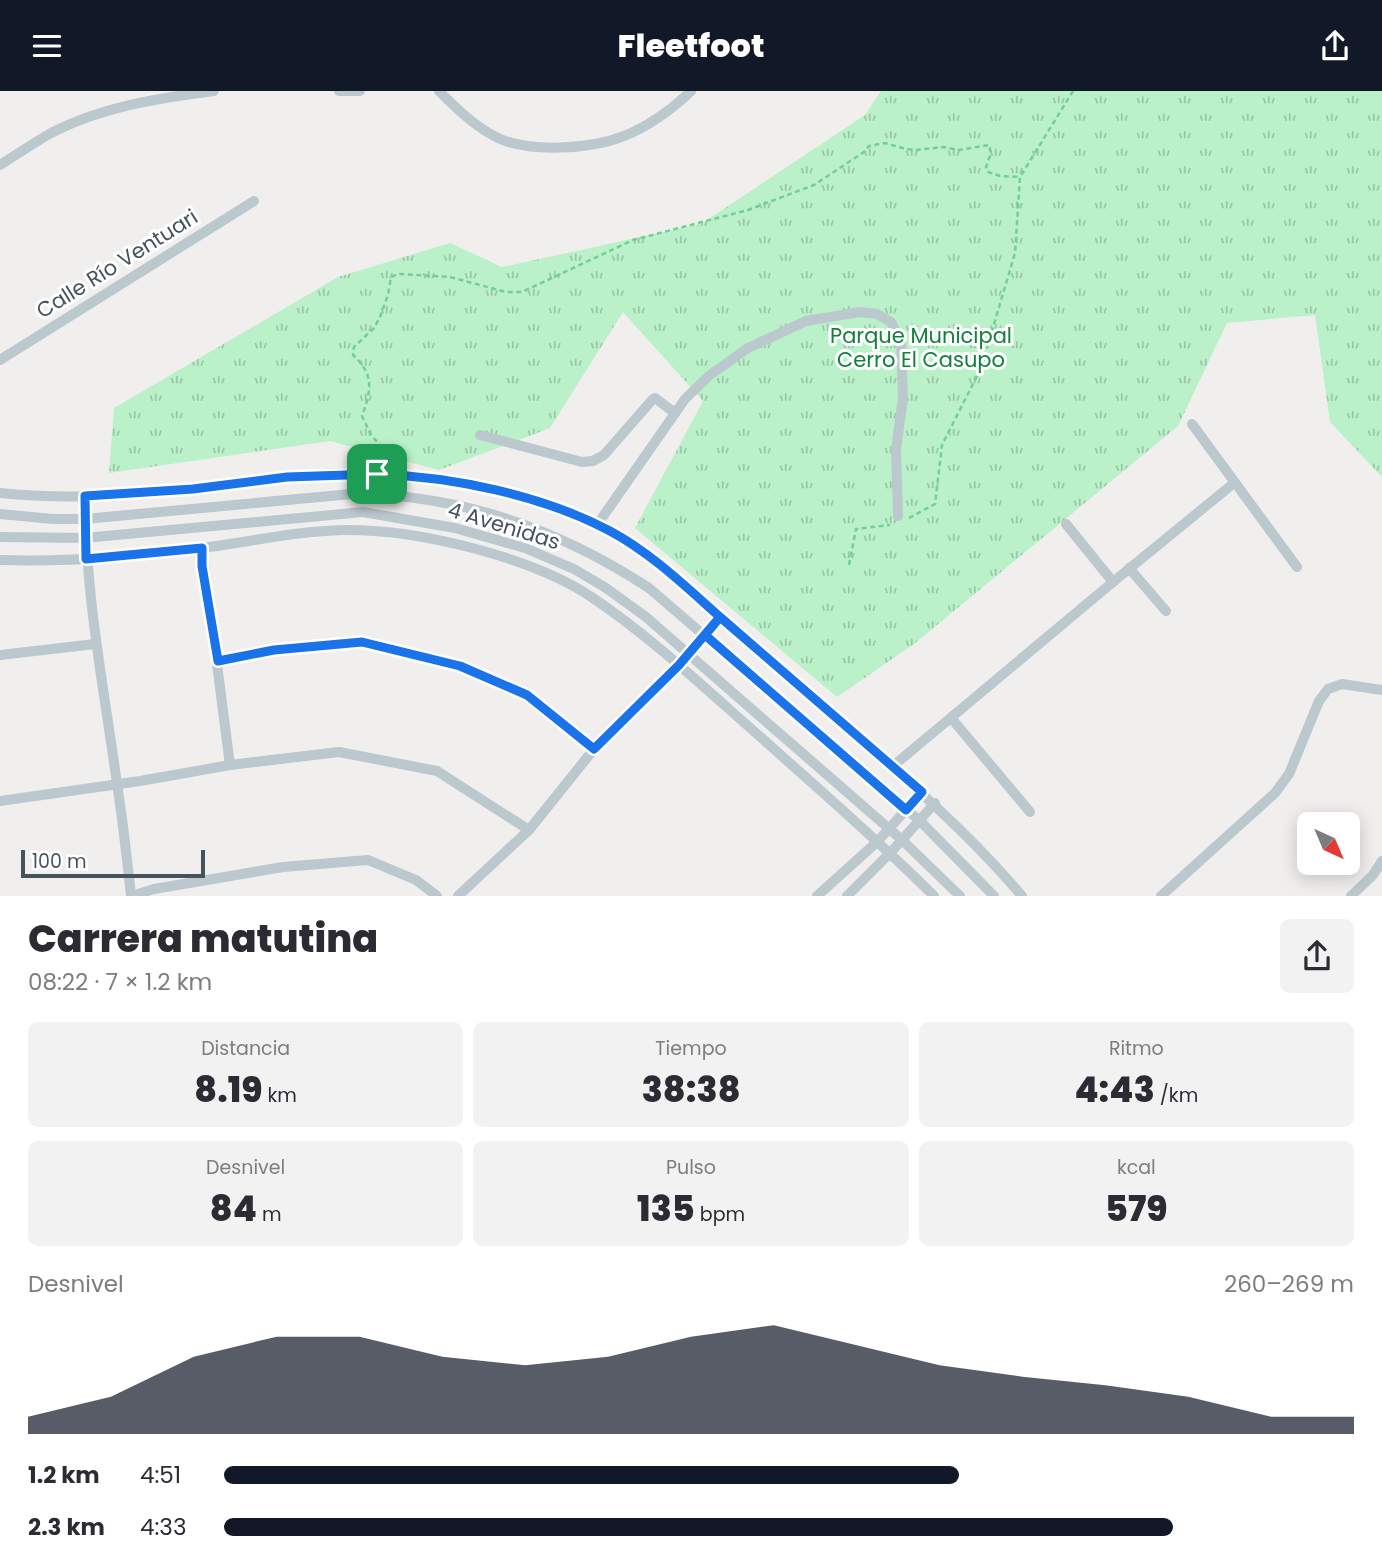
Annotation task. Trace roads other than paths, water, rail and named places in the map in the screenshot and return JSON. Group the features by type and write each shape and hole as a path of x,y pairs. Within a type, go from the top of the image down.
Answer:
{"street":[{"path":"0,165 52,133 104,113 152,99 214,91"},
{"path":"339,91 360,91"},
{"path":"439,91 469,121 499,139 529,147 594,144 624,137 676,106 691,91"},
{"name":"Calle Río Ventuari","path":"0,360 254,201"},
{"path":"597,525 685,399 710,375 748,348 806,321 860,312 877,314 891,322 901,342 902,398 896,449 901,519"},
{"path":"480,435 582,462 593,461 604,455 655,398 675,413"},
{"path":"1192,424 1297,567"},
{"name":"4 Avenidas","path":"0,493 43,498 85,496 193,489 298,476 377,474 429,478 486,487 597,525 666,569 893,766 935,803 999,868 1022,896"},
{"path":"893,766 1129,568 1234,484"},
{"name":"4 Avenidas","path":"0,514 85,519 351,494 390,494 433,499 524,525 588,551 649,588 920,821 994,896"},
{"path":"85,496 84,538 95,644 132,896 154,889 283,867 368,860 416,880 437,896"},
{"name":"4 Avenidas","path":"0,537 84,538 363,512 414,520 525,548 574,569 606,588 689,653 902,839 960,896"},
{"path":"1066,524 1113,582"},
{"name":"4 Avenidas","path":"0,560 86,559 202,548 341,530 407,533 496,555 552,576 582,591 643,635 891,852 934,896"},
{"path":"202,548 202,566 218,661 230,765"},
{"path":"1129,568 1166,611"},
{"path":"458,896 529,829 594,749 679,665 720,617"},
{"path":"218,661 274,650 362,642 460,666 527,695 594,749"},
{"path":"0,655 95,644"},
{"path":"1161,896 1275,793 1289,774 1319,701 1328,689 1342,684 1382,690"},
{"path":"952,719 1030,812"},
{"path":"0,801 230,765 339,753 437,771 529,829"},
{"path":"817,896 877,842 922,792"},
{"path":"847,896 935,803"},
{"path":"1350,896 1373,875 1382,861"}],"park label":[{"name":"Parque Municipal Cerro El Casupo","path":"921,348"}]}
